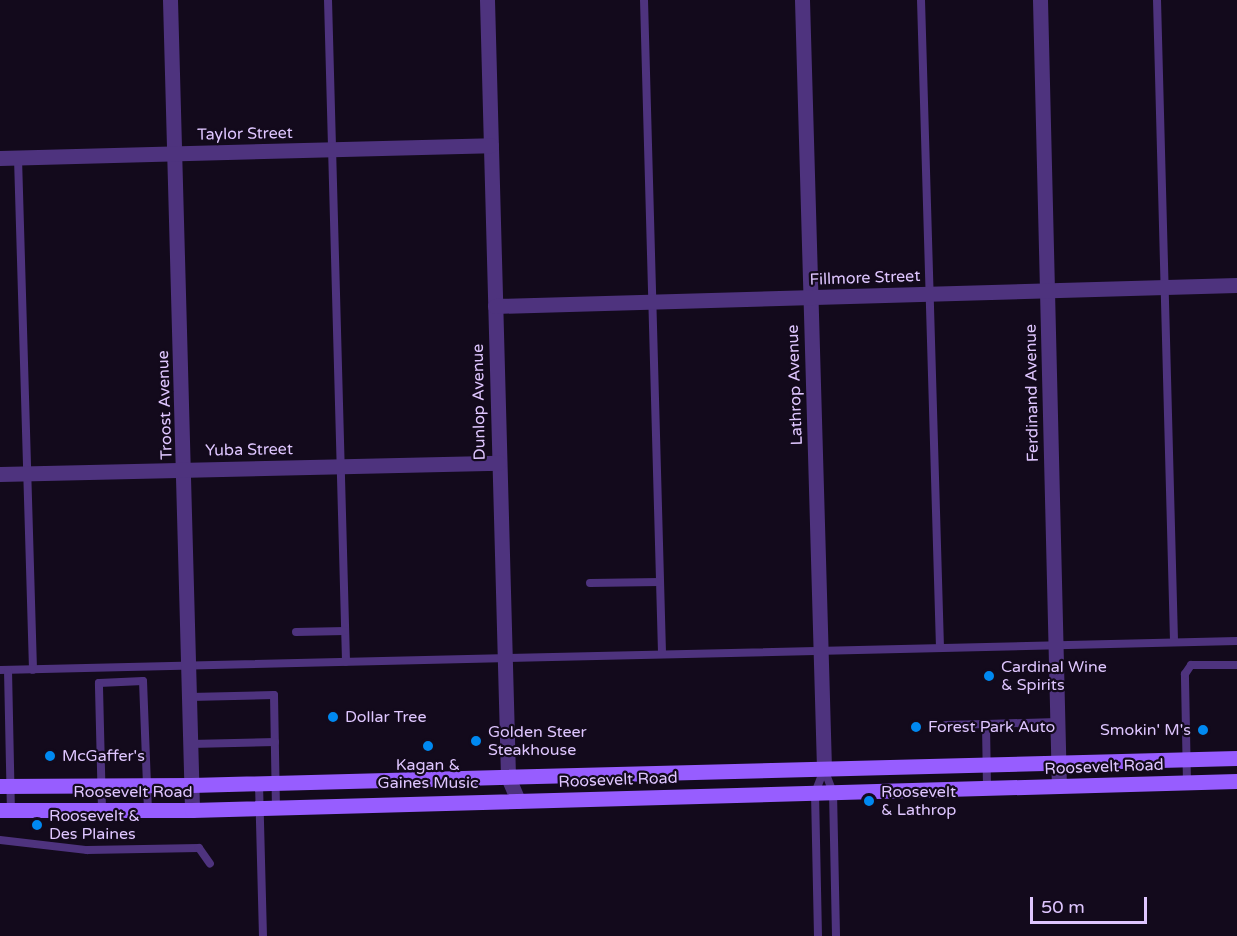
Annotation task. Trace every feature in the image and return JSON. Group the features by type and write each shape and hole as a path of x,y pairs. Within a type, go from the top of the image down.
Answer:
{"main road":[{"name":"Roosevelt Road","path":"5,786 259,784 1237,758"},
{"name":"Roosevelt Road","path":"6,810 192,810 1237,782"}],"street":[{"name":"Troost Avenue","path":"170,0 185,470 192,810"},
{"name":"Dunlop Avenue","path":"487,0 508,777 518,801"},
{"name":"Lathrop Avenue","path":"802,0 824,769"},
{"name":"Ferdinand Avenue","path":"1040,0 1059,786"},
{"name":"Taylor Street","path":"0,158 491,145"},
{"name":"Fillmore Street","path":"495,306 1237,285"},
{"name":"Yuba Street","path":"0,474 499,463"}],"lane":[{"path":"328,0 346,662"},
{"path":"644,0 662,654"},
{"path":"921,0 940,648"},
{"path":"1157,0 1174,642"},
{"path":"18,158 33,670"},
{"path":"590,583 660,582"},
{"path":"296,632 345,631"},
{"path":"6,810 4,670 1237,641"},
{"path":"1187,783 1185,674 1191,665 1237,665"},
{"path":"102,810 99,683 143,681 148,810"},
{"path":"190,697 274,695 276,807"},
{"path":"946,725 1058,722"},
{"path":"987,724 987,788"},
{"path":"190,744 275,742"},
{"path":"824,769 833,792 837,936"},
{"path":"818,936 815,793 824,769"},
{"path":"259,784 263,936"},
{"path":"0,840 87,850 199,848 210,864"}],"place":[{"name":"Cardinal Wine & Spirits","path":"989,676"},
{"name":"Dollar Tree","path":"333,717"},
{"name":"Forest Park Auto","path":"916,727"},
{"name":"Smokin' M's","path":"1203,730"},
{"name":"Golden Steer Steakhouse","path":"476,741"},
{"name":"Kagan & Gaines Music","path":"428,746"},
{"name":"McGaffer's","path":"50,756"},
{"name":"Roosevelt & Lathrop","path":"869,801"},
{"name":"Roosevelt & Des Plaines","path":"37,825"}]}
